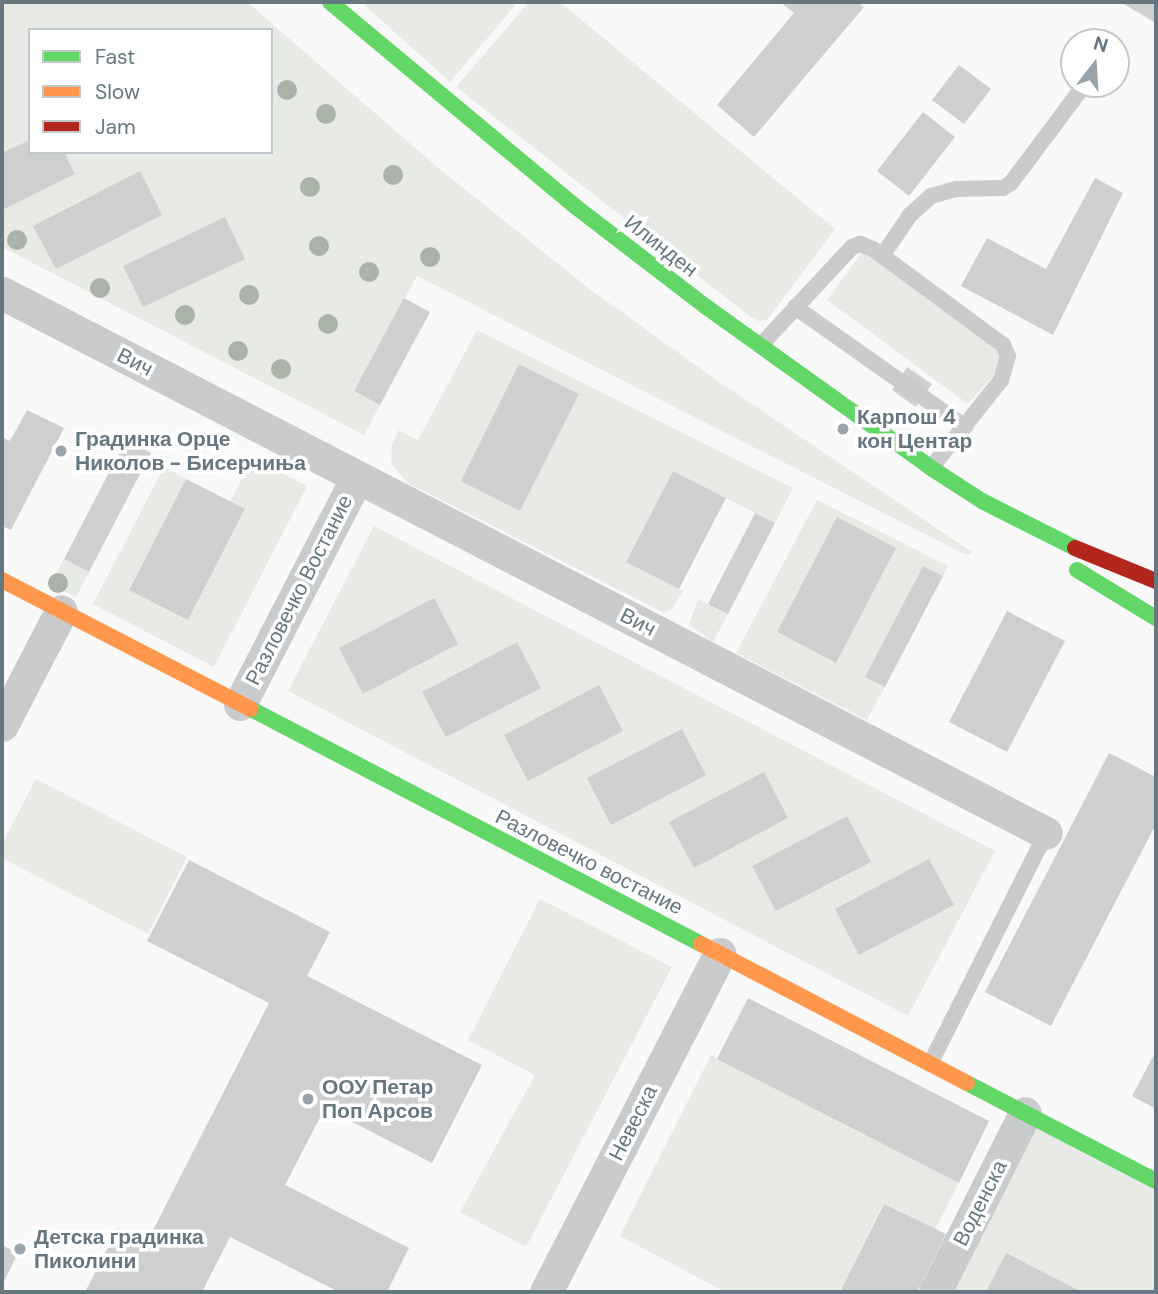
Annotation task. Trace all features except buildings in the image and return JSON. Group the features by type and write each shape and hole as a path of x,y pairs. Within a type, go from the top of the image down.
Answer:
{"street":[{"name":"Илинден","path":"330,2 576,207 760,346 931,468 982,501 1031,523 1086,554 1156,581"},
{"name":"Вич","path":"2,293 1046,833"},
{"name":"Разловечко Востание","path":"240,704 357,477"},
{"name":"Илинден","path":"982,501 1000,520 1026,538 1156,618"},
{"name":"Разловечко востание","path":"2,580 1156,1181"},
{"path":"2,725 61,611"},
{"name":"Невеска","path":"546,1292 720,954"},
{"name":"Воденска","path":"935,1292 1025,1113"}],"lane":[{"path":"883,256 910,215 931,196 956,188 1003,188 1011,183 1075,98"},
{"path":"760,346 852,247 867,245 883,256 1003,345 1008,365 1001,380 931,468"},
{"path":"795,307 965,427"},
{"name":"Вич","path":"930,1064 1046,833"}],"shaded area":[{"path":"2,2 247,2 437,167 591,290 722,384 972,552 969,555 960,552 417,276 354,391 380,405 364,435 2,247"},
{"path":"361,2 518,2 450,82"},
{"path":"529,2 560,2 835,229 767,320 758,321 748,315 456,87"},
{"path":"863,251 999,351 1001,361 993,376 968,404 827,300"},
{"path":"477,330 793,488 775,523 673,471 626,561 683,591 671,610 664,613 408,483 391,464 392,444 399,430 418,440"},
{"path":"253,458 307,486 214,667 93,604 164,467 186,479 129,589 188,620 245,510 230,502"},
{"path":"817,500 948,566 943,576 923,566 865,677 885,687 867,720 736,653","holes":["837,518 895,548 835,663 777,632"]},
{"path":"374,526 995,851 908,1016 288,691"},
{"path":"64,559 89,572 76,597 51,584"},
{"path":"698,599 728,614 713,642 689,625"},
{"path":"36,779 187,857 148,934 2,858 2,844"},
{"path":"540,899 672,967 526,1247 460,1212 535,1075 468,1040"},
{"path":"711,1055 959,1183 935,1229 883,1204 840,1292 725,1292 620,1236"},
{"path":"1025,1113 1156,1181 1156,1292 935,1292"}],"traffic: fast":[{"path":"330,2 576,207 705,306 931,468 982,501 1075,548"},
{"path":"1077,570 1156,618"},
{"path":"251,709 701,944"},
{"path":"967,1083 1156,1181"}],"traffic: slow":[{"path":"2,580 251,709"},
{"path":"701,944 967,1083"}],"traffic: jam":[{"path":"1075,548 1156,581"}],"place":[{"name":"Карпош 4 кон Центар","path":"843,429"},
{"name":"Градинка Орце Николов - Бисерчиња","path":"61,451"},
{"name":"ООУ Петар Поп Арсов","path":"308,1099"},
{"name":"Детска градинка Пиколини","path":"20,1249"}]}
